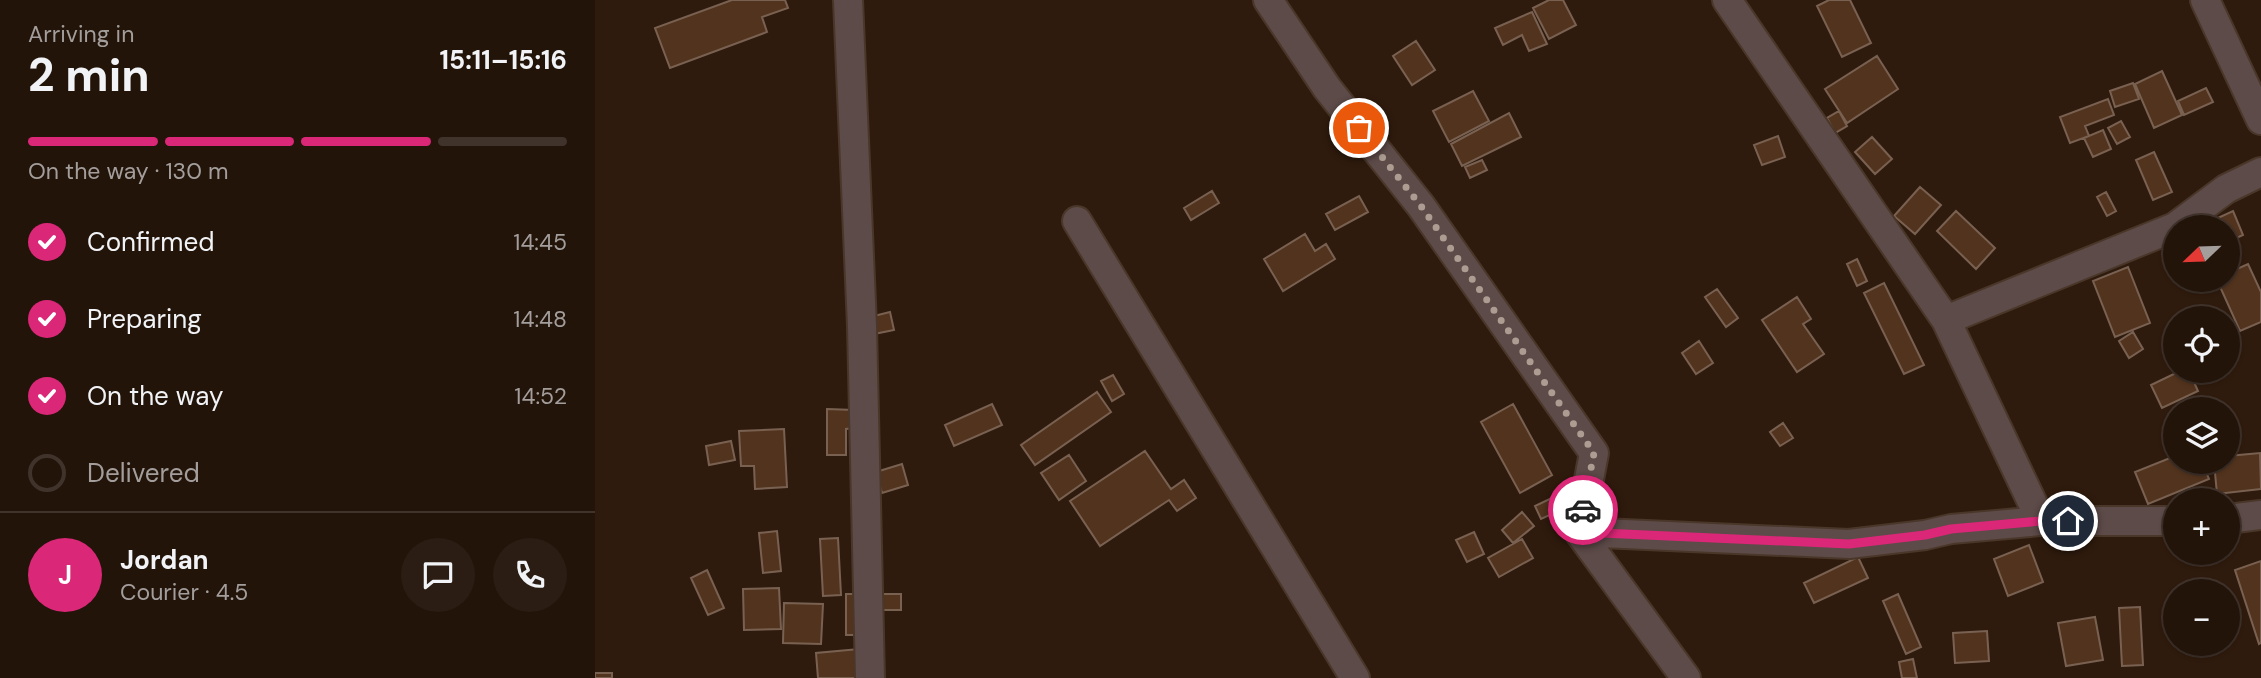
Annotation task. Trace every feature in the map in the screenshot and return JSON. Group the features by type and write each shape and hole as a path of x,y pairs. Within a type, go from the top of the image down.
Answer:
{"street":[{"path":"848,0 862,326 870,678"},
{"path":"1268,0 1327,88 1421,206 1594,453 1579,532 1686,678"},
{"path":"1727,0 1946,320 2041,521"},
{"path":"2206,0 2261,120"},
{"path":"1946,320 2175,227 2226,188 2261,172"},
{"path":"1077,221 1355,678"},
{"path":"2240,518 2261,515"},
{"path":"1579,532 1849,544 1925,535 1951,529 2041,521 2163,521"}],"building":[{"path":"732,0 785,0 788,8 762,17 767,32 670,68 655,28"},
{"path":"1549,0 1563,0 1576,25 1549,39 1533,8"},
{"path":"1829,0 1850,0 1871,43 1842,57 1817,6"},
{"path":"1532,12 1547,44 1529,51 1522,35 1503,45 1495,28"},
{"path":"1416,41 1435,70 1412,85 1393,56"},
{"path":"1877,56 1898,89 1847,123 1825,89"},
{"path":"2162,71 2182,115 2154,128 2135,84"},
{"path":"2133,83 2139,99 2115,107 2110,91"},
{"path":"2206,88 2213,102 2184,115 2178,101"},
{"path":"1473,91 1489,121 1449,142 1433,111"},
{"path":"2108,99 2114,115 2085,126 2089,136 2070,143 2060,117"},
{"path":"1839,111 1847,126 1835,133 1827,118"},
{"path":"1509,113 1521,137 1462,166 1451,144"},
{"path":"2121,121 2130,137 2117,144 2108,128"},
{"path":"2103,130 2111,149 2093,157 2084,138"},
{"path":"1778,136 1785,157 1762,165 1754,145"},
{"path":"1872,137 1892,159 1875,174 1855,152"},
{"path":"2154,152 2172,192 2153,200 2136,160"},
{"path":"1482,160 1487,170 1470,178 1465,167"},
{"path":"1920,187 1941,205 1915,234 1894,216"},
{"path":"1212,191 1219,203 1191,220 1184,208"},
{"path":"2106,192 2116,211 2107,216 2097,197"},
{"path":"1359,196 1368,212 1335,230 1326,214"},
{"path":"1956,211 1995,248 1976,269 1937,231"},
{"path":"1305,234 1315,251 1326,244 1335,259 1283,291 1264,259"},
{"path":"1857,259 1867,281 1857,286 1847,264"},
{"path":"2248,264 2261,292 2261,322 2240,331 2240,306 2229,306 2222,292 2240,292 2240,268"},
{"path":"2128,267 2150,323 2115,337 2093,281"},
{"path":"1884,283 1924,365 1904,374 1864,293"},
{"path":"1717,289 1738,318 1726,327 1705,297"},
{"path":"1797,297 1811,319 1803,324 1824,354 1797,372 1762,320"},
{"path":"890,312 894,330 874,334 870,317"},
{"path":"2133,332 2143,349 2129,358 2119,341"},
{"path":"1699,341 1713,363 1696,374 1682,353"},
{"path":"1113,375 1124,394 1112,401 1101,381"},
{"path":"2163,379 2163,383 2194,383 2198,391 2185,397 2163,397 2162,408 2151,385"},
{"path":"1097,392 1111,412 1035,465 1021,445"},
{"path":"992,404 1002,425 954,446 945,425"},
{"path":"1513,404 1552,475 1520,493 1481,422"},
{"path":"827,409 854,410 854,428 846,429 846,455 827,455"},
{"path":"1783,423 1793,438 1780,446 1770,432"},
{"path":"784,429 787,487 755,489 754,466 741,466 739,431"},
{"path":"731,441 735,460 709,465 706,446"},
{"path":"1145,451 1171,489 1184,480 1196,498 1177,511 1169,500 1100,546 1070,501"},
{"path":"2260,453 2261,489 2240,491 2240,488 2216,488 2215,474 2240,474 2240,455"},
{"path":"1069,455 1086,481 1059,500 1041,473"},
{"path":"2163,461 2163,474 2207,474 2209,479 2187,488 2163,488 2163,498 2148,504 2135,472"},
{"path":"902,464 908,485 882,493 876,472"},
{"path":"1558,495 1565,508 1541,519 1535,506"},
{"path":"1522,512 1534,526 1513,543 1502,530"},
{"path":"777,531 781,571 763,573 759,533"},
{"path":"1474,532 1484,554 1467,562 1456,540"},
{"path":"838,538 841,595 823,596 820,539"},
{"path":"1522,539 1533,558 1499,577 1488,558"},
{"path":"2029,545 2043,582 2008,596 1994,559"},
{"path":"1858,557 1868,578 1814,603 1804,583"},
{"path":"2261,561 2259,644 2240,579 2235,570"},
{"path":"707,570 724,608 708,615 691,578"},
{"path":"779,588 781,629 744,630 743,589"},
{"path":"846,594 901,594 901,610 881,610 881,635 846,635"},
{"path":"1898,594 1921,647 1906,654 1883,601"},
{"path":"784,603 823,604 821,644 783,643"},
{"path":"2140,607 2143,665 2122,666 2119,608"},
{"path":"2095,617 2103,660 2066,666 2058,623"},
{"path":"1987,631 1989,661 1955,663 1953,633"},
{"path":"870,648 873,678 818,678 816,653"},
{"path":"1913,659 1917,678 1902,678 1899,662"},
{"path":"595,673 612,673 612,678 595,678"}],"way so far":[{"path":"1359,128 1421,206 1594,453 1583,510"}],"route":[{"path":"1583,510 1579,532 1849,544 1925,535 1951,529 2068,521"}]}
